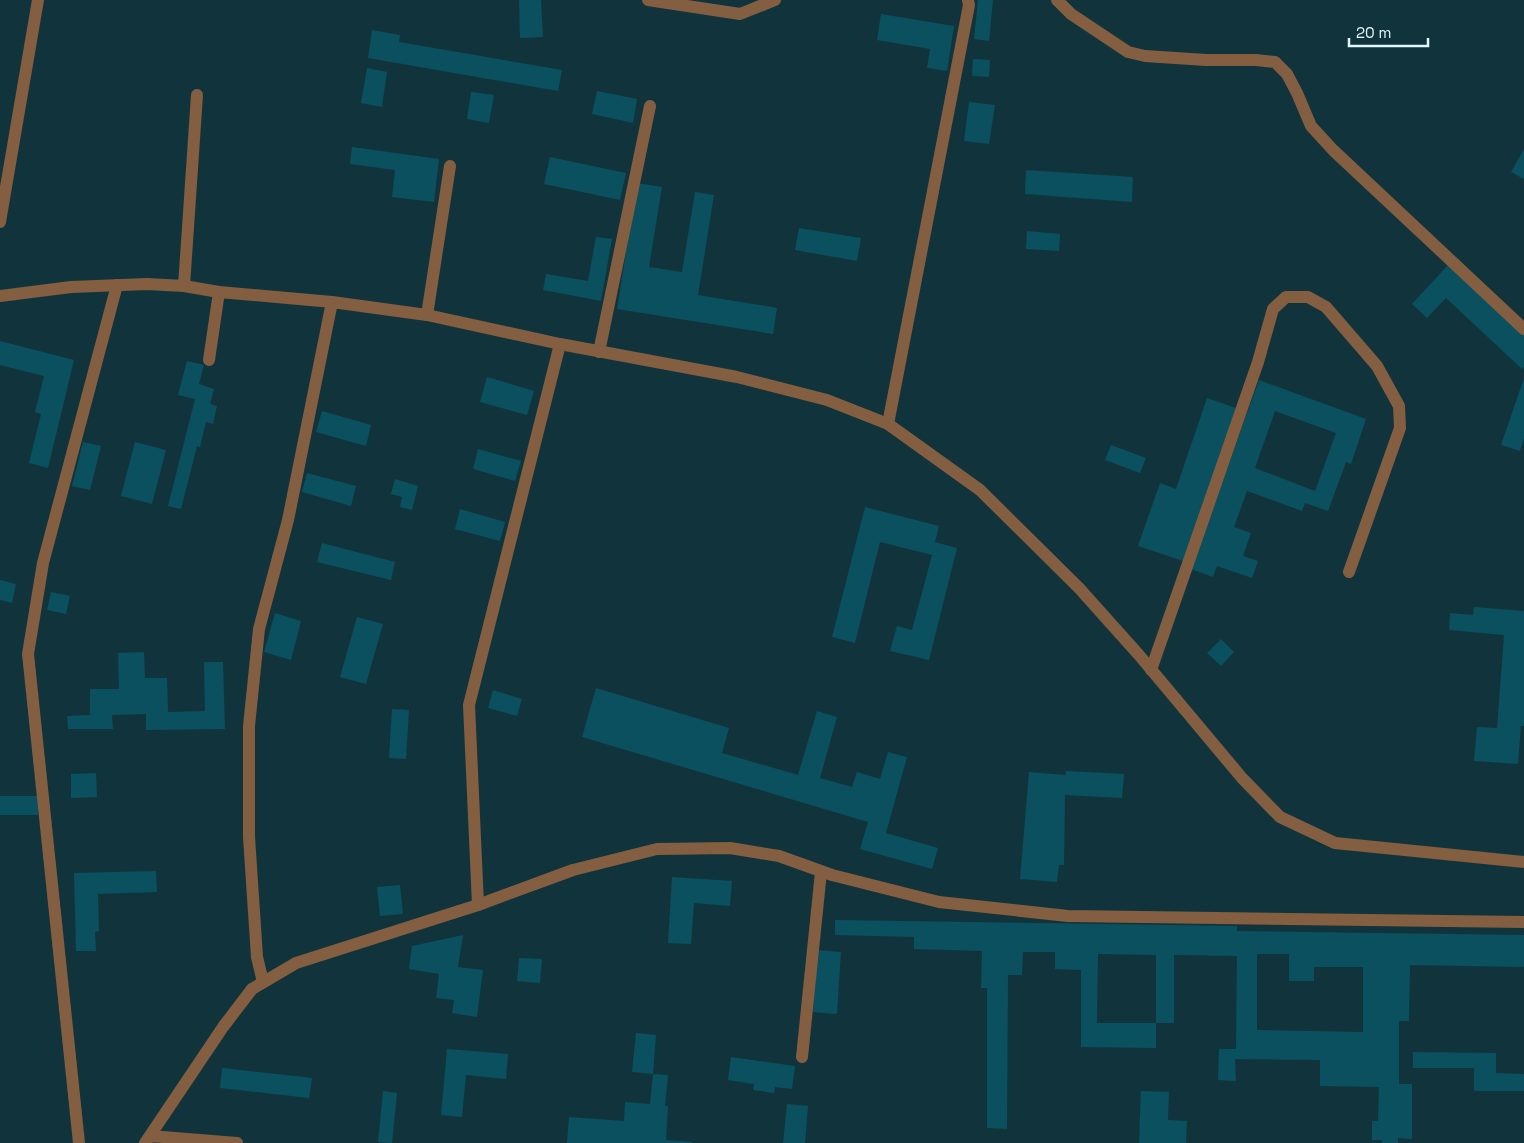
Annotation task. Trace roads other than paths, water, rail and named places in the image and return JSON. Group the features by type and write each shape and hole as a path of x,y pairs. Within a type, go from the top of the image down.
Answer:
{"street":[{"path":"0,222 38,0"},
{"path":"648,0 740,14 775,0"},
{"path":"888,424 969,5 968,0"},
{"path":"1057,0 1071,14 1128,52 1145,56 1275,62 1287,74 1312,126 1333,150 1524,329"},
{"path":"184,286 197,95"},
{"path":"599,352 650,106"},
{"path":"427,315 450,166"},
{"path":"0,296 72,287 147,284 184,286 219,292 332,302 427,315 599,352 746,380 827,400 888,424 980,490 1078,588 1151,670 1242,778 1280,817 1335,843 1524,862"},
{"path":"79,1143 28,654 43,563 117,285"},
{"path":"209,360 219,292"},
{"path":"1151,670 1258,362 1273,309 1286,297 1308,297 1326,307 1377,366 1399,406 1400,428 1349,572"},
{"path":"263,982 257,957 249,837 249,726 259,629 288,520 332,302"},
{"path":"478,905 469,705 560,344"},
{"path":"148,1140 223,1027 252,989 296,963 478,905 573,870 658,849 730,848 779,856 821,872 939,902 1068,916 1524,922"},
{"path":"802,1057 821,872"},
{"path":"148,1140 237,1143"}]}
